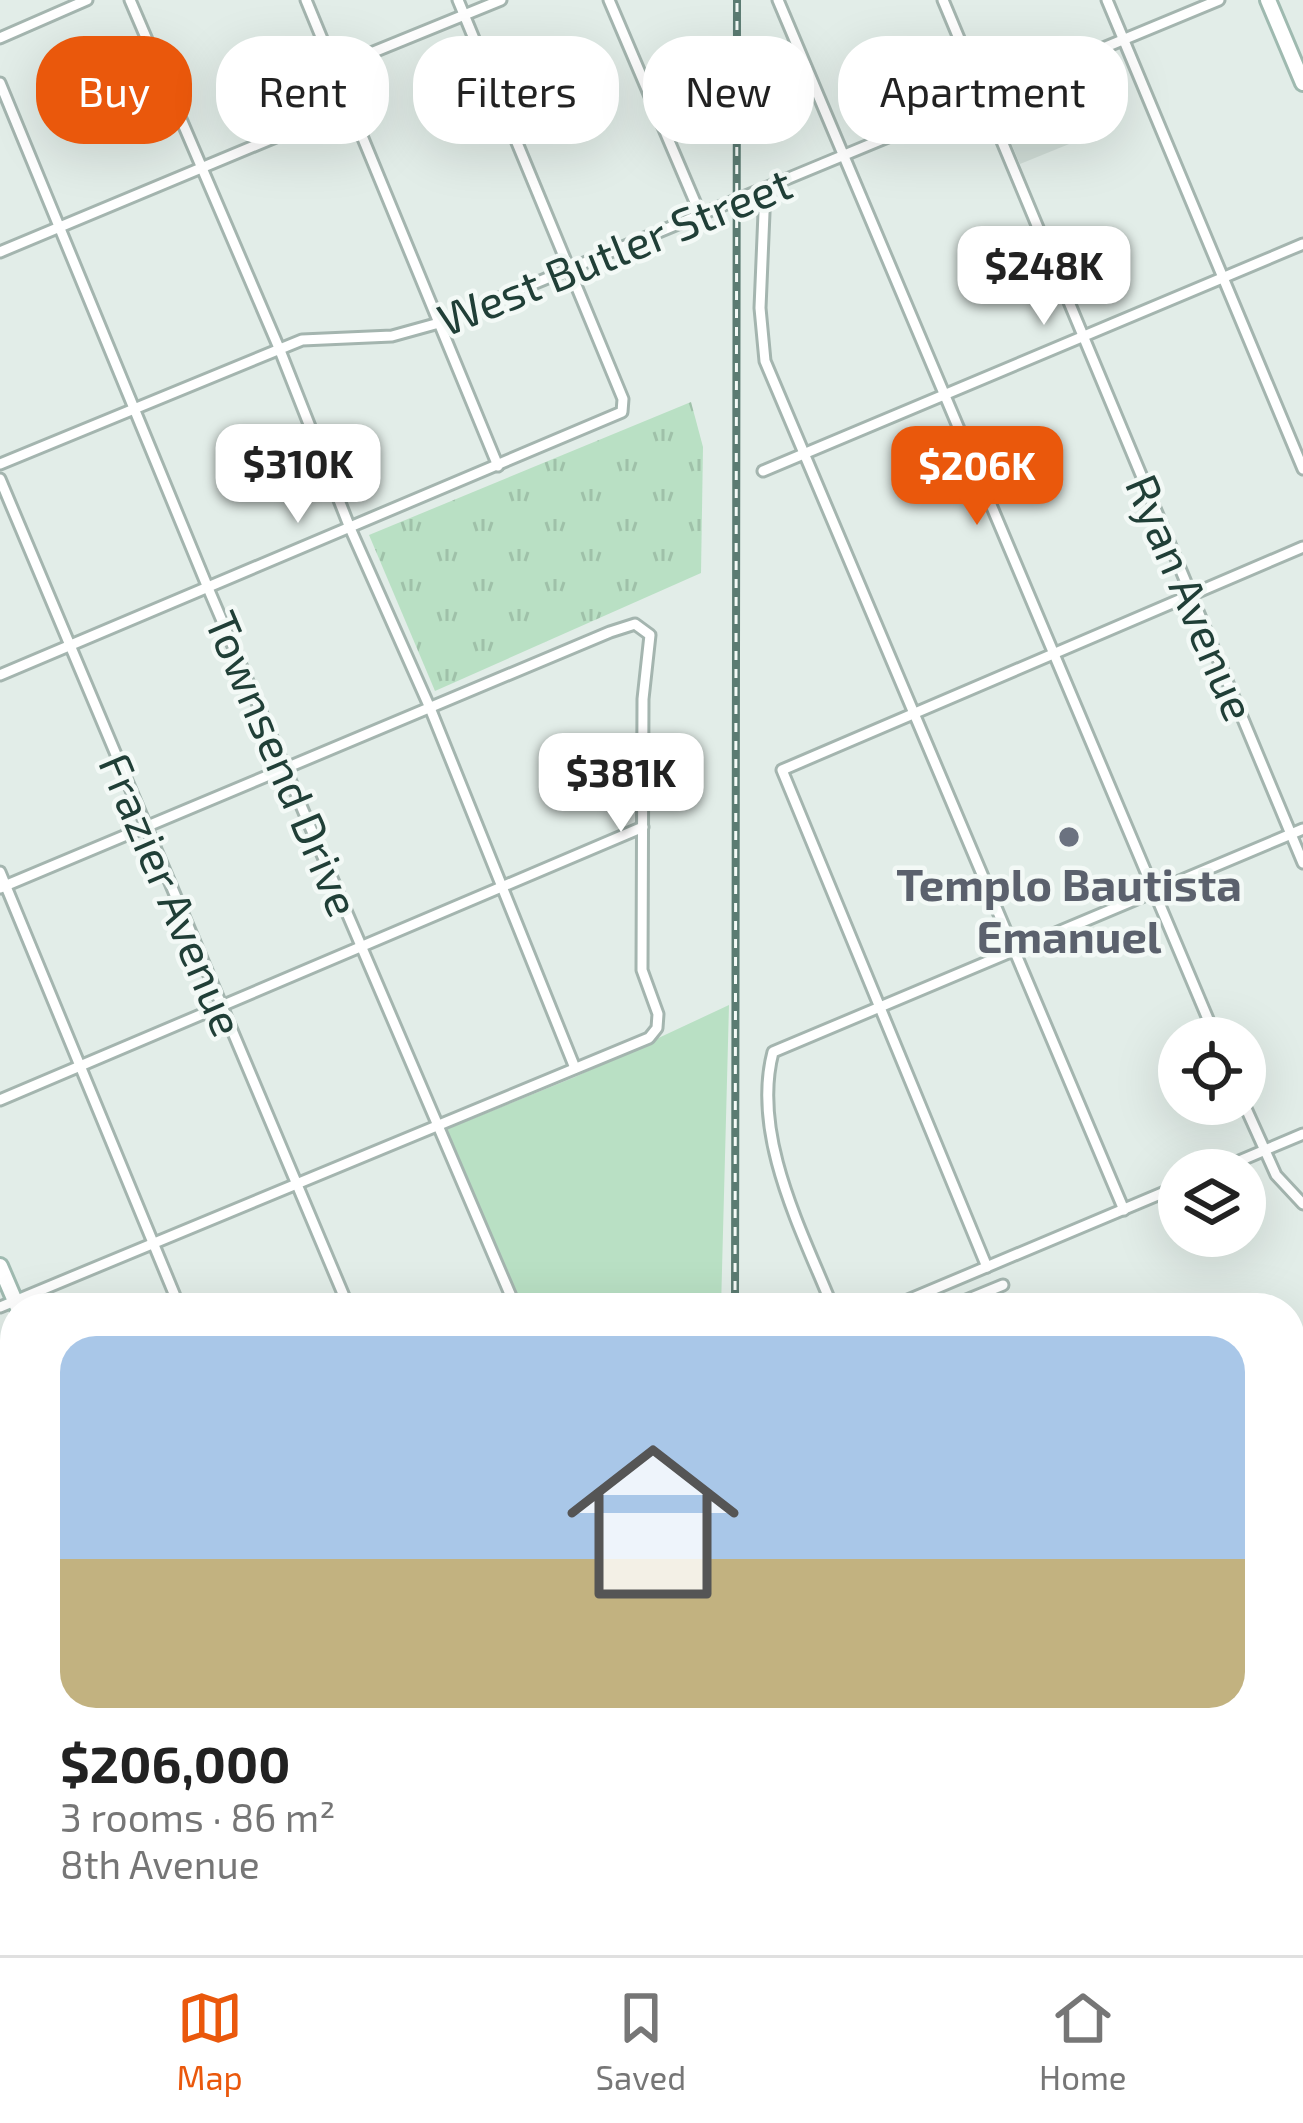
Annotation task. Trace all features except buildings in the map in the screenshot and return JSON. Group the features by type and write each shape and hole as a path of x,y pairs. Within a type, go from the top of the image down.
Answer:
{"main road":[{"path":"1268,0 1303,83"}],"street":[{"path":"0,38 87,0"},
{"path":"130,0 430,708 575,1068"},
{"path":"306,0 321,36"},
{"path":"0,675 614,417 625,406 458,0"},
{"path":"389,46 501,0"},
{"path":"609,0 701,216"},
{"path":"778,0 1207,1017"},
{"name":"Ryan Avenue","path":"943,0 958,36"},
{"path":"1107,0 1122,36"},
{"name":"West Butler Street","path":"1128,38 1219,0"},
{"path":"1128,50 1303,469"},
{"name":"Townsend Drive","path":"0,83 208,588 510,1293"},
{"path":"0,252 259,144"},
{"path":"365,144 498,466"},
{"name":"West Butler Street","path":"0,464 279,348 327,336 392,336 439,322 874,144"},
{"name":"Ryan Avenue","path":"1002,144 1303,863"},
{"path":"765,189 761,337 765,361 1124,1210"},
{"path":"764,471 1303,244"},
{"name":"Frazier Avenue","path":"0,479 343,1293"},
{"path":"987,1267 782,770 1303,547"},
{"path":"3,887 610,632 635,624 650,635 644,699 642,970 658,1014 657,1028 638,1044 41,1293"},
{"path":"0,1100 644,827"},
{"path":"827,1293 773,1152 773,1052 1303,829"},
{"path":"0,872 174,1293"},
{"path":"1266,1150 1303,1134"},
{"path":"1266,1155 1303,1204"},
{"path":"925,1293 1158,1195"},
{"path":"984,1293 1003,1285"}],"shaded area":[{"path":"1012,144 1069,144 1020,164"}],"green space":[{"path":"691,402 703,447 701,573 435,691 369,535"},
{"path":"729,1005 721,1293 516,1293 447,1129 575,1077"}],"railway":[{"path":"735,1293 737,0"}],"place":[{"name":"Templo Bautista Emanuel","path":"1069,837"}]}
